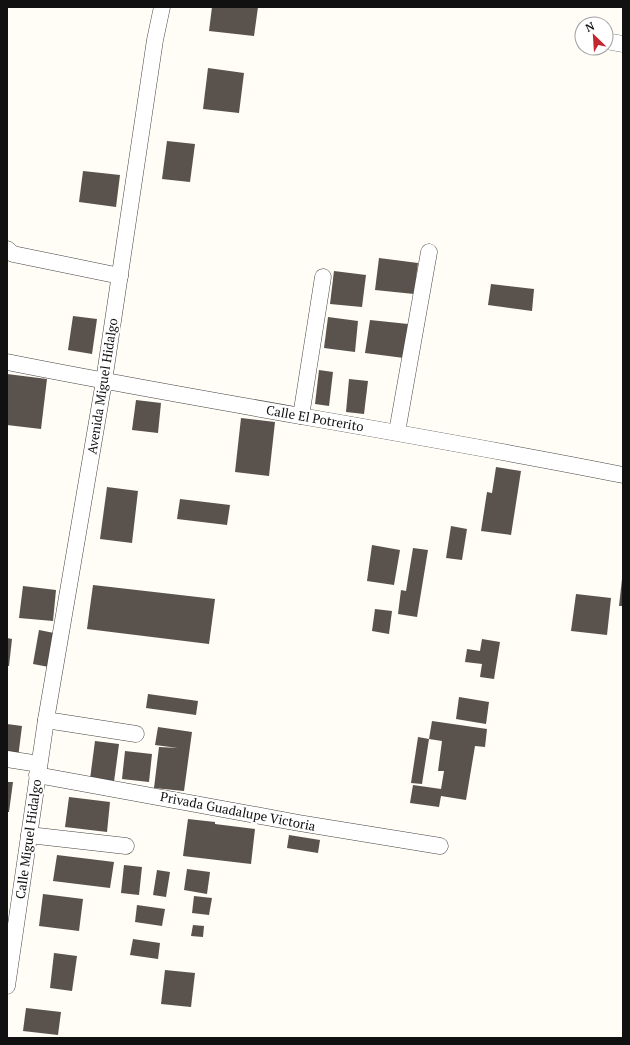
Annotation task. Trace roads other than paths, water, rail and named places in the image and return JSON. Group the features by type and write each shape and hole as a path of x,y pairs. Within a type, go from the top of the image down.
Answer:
{"street":[{"name":"Avenida Miguel Hidalgo","path":"38,770 104,381 162,7"},
{"path":"7,249 13,254 120,276"},
{"path":"397,432 429,252"},
{"path":"301,416 323,277"},
{"name":"Calle El Potrerito","path":"7,362 104,381 397,432 623,475"},
{"path":"46,720 136,734"},
{"name":"Privada Guadalupe Victoria","path":"7,759 38,770 121,789 299,823 440,846"},
{"name":"Calle Miguel Hidalgo","path":"7,986 38,770"},
{"path":"29,835 126,846"}]}
